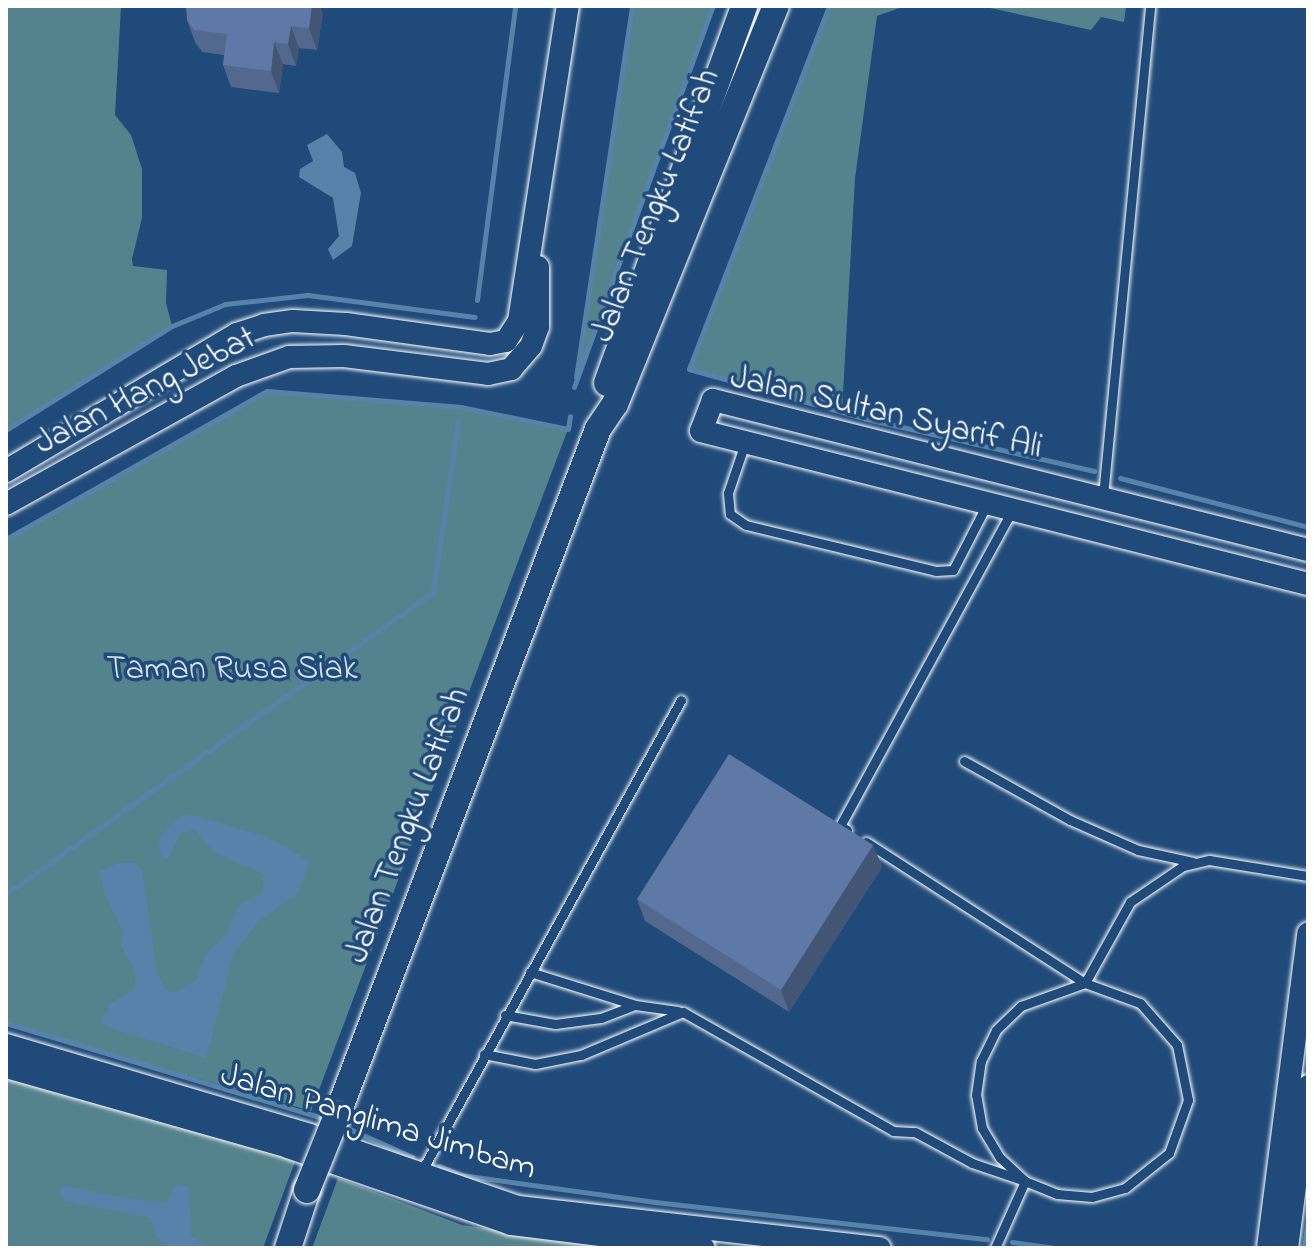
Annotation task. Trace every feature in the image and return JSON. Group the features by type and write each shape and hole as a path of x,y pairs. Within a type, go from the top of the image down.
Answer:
{"main road":[{"name":"Jalan Tengku Latifah","path":"598,429 601,400 744,6"},
{"name":"Jalan Tengku Latifah","path":"288,1248 598,429 615,404 776,6"}],"street":[{"name":"Jalan Hang Jebat","path":"6,471 237,334 264,325 293,321 346,324 490,344 506,341 519,321 536,233 568,6"},
{"name":"Jalan Hang Jebat","path":"6,504 261,365 289,357 344,356 488,374 511,369 535,337 541,311 536,233"},
{"name":"Jalan Sultan Syarif Ali","path":"1308,550 1102,502 713,400 701,432 1308,584"},
{"path":"1268,1248 1308,934"},
{"name":"Jalan Panglima Jimbam","path":"6,1045 309,1135 511,1224 704,1248"},
{"name":"Jalan Panglima Jimbam","path":"6,1067 415,1184 518,1207 880,1248"},
{"path":"1287,1248 1308,1086"}],"lane":[{"path":"1102,502 1112,444 1150,6"},
{"path":"745,443 728,493 730,514 746,525 936,571 953,570 987,504"},
{"path":"840,826 1012,510"},
{"path":"415,1184 505,1015 681,700"},
{"path":"964,761 1097,832 1138,850 1193,862 1308,876"},
{"path":"530,972 635,1005 683,1012 893,1131 915,1132 972,1163 1025,1181 1069,1195 1092,1197 1125,1188 1150,1174 1182,1128 1187,1072 1170,1033 1140,1003 1085,983 827,819"},
{"path":"1025,1181 1000,1158 982,1128 976,1095 981,1061 996,1030 1021,1006 1085,983 1130,902 1193,862"},
{"path":"505,1015 555,1024 601,1018 635,1005"},
{"path":"484,1054 535,1064 581,1055 683,1012"},
{"path":"995,1248 1025,1181"}],"green space":[{"path":"6,6 121,6 115,115 131,135 142,169 142,218 133,266 167,270 166,303 172,326 6,430"},
{"path":"632,6 713,6 574,387 579,351"},
{"path":"829,6 905,6 877,16 855,178 842,412 689,369"},
{"path":"981,6 1126,6 1124,22 1101,17 1091,30"},
{"name":"Taman Rusa Siak","path":"267,391 460,407 568,429 311,1111 6,1023 6,539"},
{"path":"6,1076 296,1159 263,1248 6,1248"},
{"path":"338,1178 462,1225 627,1248 312,1248"}],"water":[{"path":"327,134 342,152 344,167 355,173 361,193 352,246 333,260 328,249 339,236 333,198 299,177 300,169 313,161 307,145"},
{"path":"192,815 268,837 309,861 299,892 258,922 234,952 206,1058 107,1027 100,1019 109,1012 109,1004 134,990 136,972 121,946 123,931 104,893 100,871 118,863 135,863 142,870 157,973 166,990 175,993 197,979 206,954 228,933 240,904 262,894 264,874 215,853 195,830 180,833 168,859 161,855 158,843 165,830 182,816"},
{"path":"177,1183 189,1188 191,1236 209,1248 169,1248 155,1235 151,1218 64,1201 60,1191 63,1186 150,1202 167,1201"}],"building":[{"path":"186,6 312,6 309,28 291,26 288,44 274,42 271,71 223,65 227,34 194,30 187,20"},
{"path":"729,754 873,845 781,990 637,899"}],"waterway":[{"path":"477,300 515,6"},
{"path":"576,377 632,6"},
{"path":"574,387 713,6"},
{"path":"829,6 689,369 867,419 1094,471"},
{"path":"6,430 172,326 225,304 308,295 475,317"},
{"path":"6,539 267,391 461,407 568,429 570,416"},
{"path":"6,894 433,592 458,420"},
{"path":"1120,478 1308,527"},
{"path":"6,1023 327,1119"},
{"path":"343,1126 412,1157"},
{"path":"439,1166 461,1175 655,1202 987,1239"},
{"path":"1304,1248 1308,1221"},
{"path":"1012,1242 1055,1248"}]}
